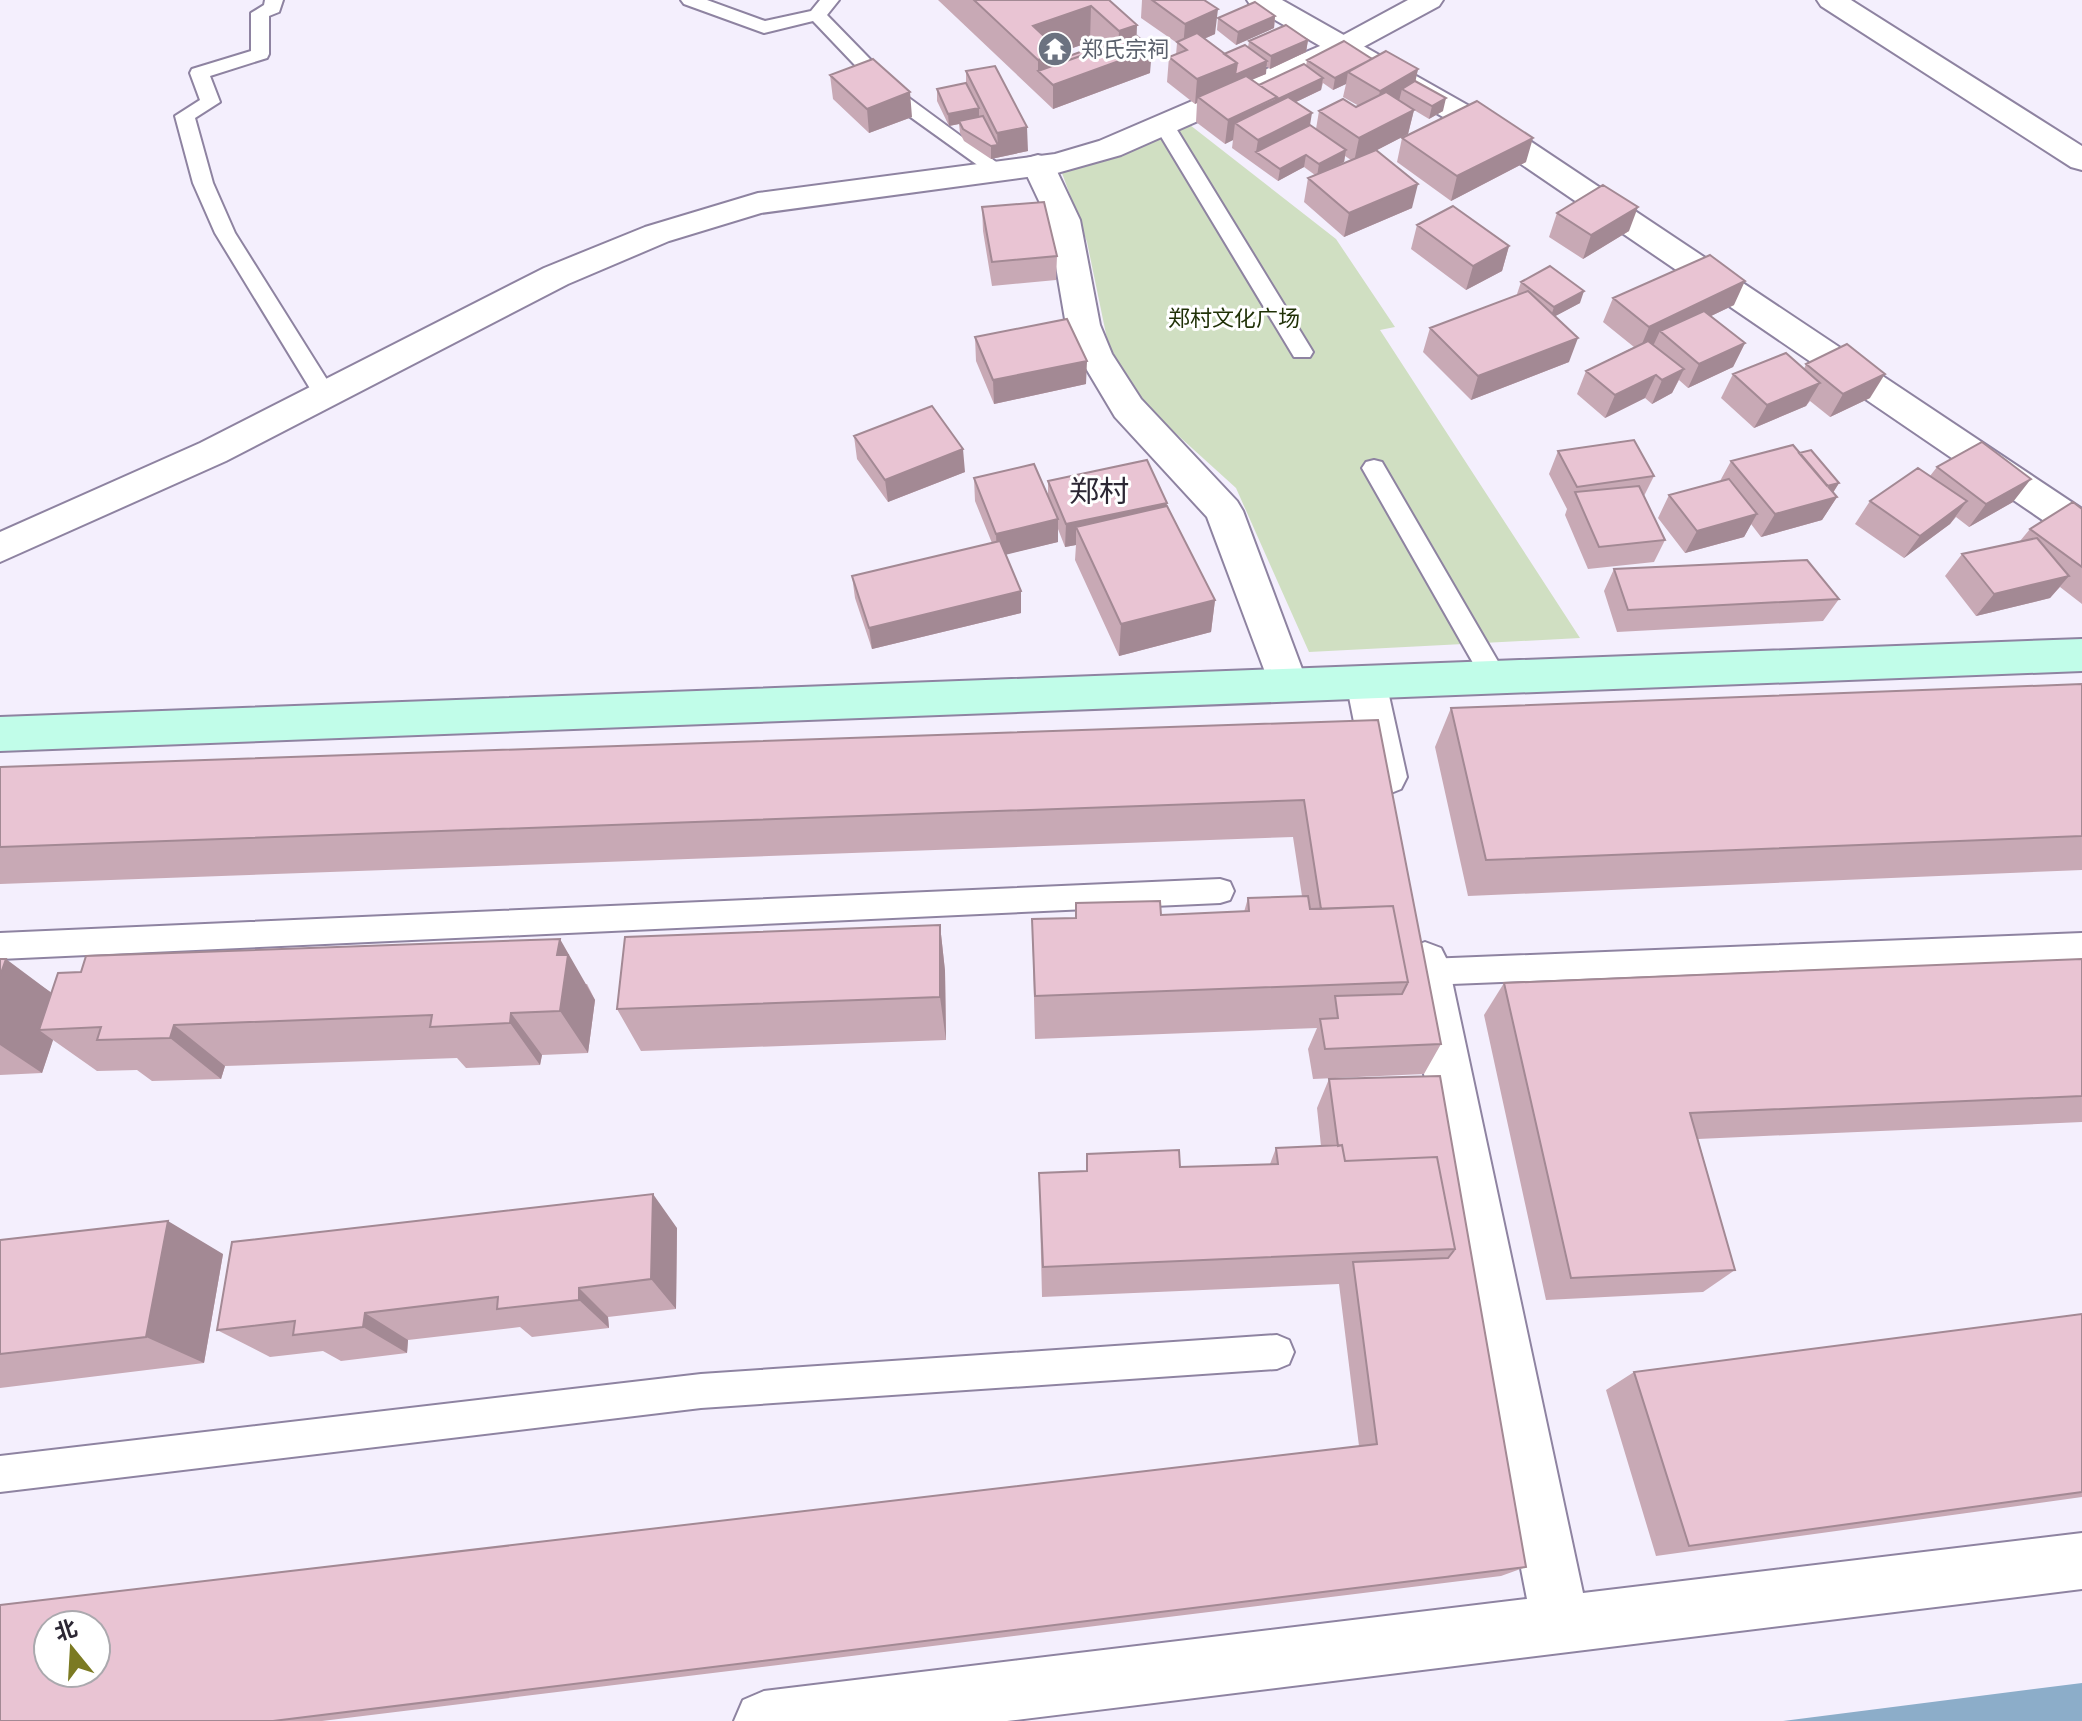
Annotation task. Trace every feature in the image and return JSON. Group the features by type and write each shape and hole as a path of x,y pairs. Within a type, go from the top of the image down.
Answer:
{"main road":[{"path":"0,734 2082,655"}],"street":[{"path":"1261,0 1513,144 2082,528"},
{"path":"0,548 213,452 556,276 685,224 758,203 1038,165 1110,148 1344,46 1429,0"},
{"path":"1831,0 2082,160"},
{"path":"1038,165 1064,220 1083,325 1095,355 1128,408 1224,511 1288,685"},
{"path":"1366,682 1395,819"},
{"path":"1422,949 1561,1625"},
{"path":"764,1721 2082,1561"}],"lane":[{"path":"274,0 273,8 260,13 260,54 199,73 210,102 185,116 203,183 225,233 325,394"},
{"path":"690,0 764,27 823,8 898,99 997,170"},
{"path":"1164,125 1302,352"},
{"path":"1374,468 1494,677"},
{"path":"0,946 1220,891"},
{"path":"1422,949 2082,946"},
{"path":"0,1474 701,1391 1277,1352"}],"green space":[{"name":"郑村文化广场","path":"1190,125 1336,239 1395,327 1380,330 1580,638 1309,652 1236,488 1140,401 1112,363 1087,242 1062,173 1136,149"}],"water":[{"path":"2082,1683 2082,1721 1783,1721"}],"building":[{"path":"974,0 1109,0 1137,25 1119,31 1091,6 1033,26 1061,52 1038,60"},
{"path":"1152,0 1204,0 1218,9 1185,24"},
{"path":"1255,2 1275,16 1238,32 1218,18"},
{"path":"1286,25 1308,40 1271,56 1249,41"},
{"path":"1197,33 1237,63 1197,79 1169,57 1187,50 1177,42"},
{"path":"1137,36 1152,49 1053,85 1038,71"},
{"path":"1344,41 1372,59 1335,78 1307,60"},
{"path":"1105,43 1108,46 1061,63 1061,59"},
{"path":"1245,45 1267,61 1235,75 1237,63 1224,54"},
{"path":"1386,51 1418,69 1380,91 1348,72"},
{"path":"873,59 910,92 867,109 830,75"},
{"path":"1304,64 1323,78 1276,100 1277,97 1259,85"},
{"path":"995,66 1027,127 997,133 966,71"},
{"path":"1246,76 1277,97 1228,120 1198,97"},
{"path":"1415,81 1446,98 1432,106 1402,89"},
{"path":"966,83 979,108 948,114 937,89"},
{"path":"1386,92 1414,110 1359,138 1319,111 1343,99 1356,107"},
{"path":"1288,97 1312,113 1258,140 1235,123"},
{"path":"1477,101 1533,138 1457,176 1402,138"},
{"path":"983,116 998,145 991,146 963,129 959,121"},
{"path":"1310,125 1346,150 1319,164 1306,155 1280,169 1256,152"},
{"path":"1376,150 1418,184 1349,213 1308,178"},
{"path":"1603,185 1638,207 1591,235 1557,213"},
{"path":"1044,202 1057,256 992,262 982,207"},
{"path":"1453,206 1509,246 1473,266 1417,225"},
{"path":"1710,255 1745,281 1649,327 1613,298"},
{"path":"1550,266 1584,291 1554,307 1521,282"},
{"path":"1528,291 1578,338 1478,376 1430,328"},
{"path":"1704,311 1745,343 1699,364 1660,331"},
{"path":"1067,319 1087,361 993,380 975,337"},
{"path":"1648,341 1684,369 1662,380 1656,375 1615,395 1586,371"},
{"path":"1847,344 1885,374 1843,394 1806,364"},
{"path":"1786,353 1820,383 1767,405 1733,374"},
{"path":"932,406 963,449 885,480 854,436"},
{"path":"1634,440 1654,476 1577,487 1558,451"},
{"path":"1982,442 2031,479 1986,504 1937,467"},
{"path":"1793,445 1837,497 1775,514 1731,461"},
{"path":"1811,450 1839,483 1827,486 1799,453"},
{"path":"1147,460 1167,503 1066,524 1048,481"},
{"path":"1034,464 1058,519 996,534 974,478"},
{"path":"1918,468 1967,501 1920,536 1870,501"},
{"path":"1729,479 1757,514 1697,531 1669,495"},
{"path":"1639,486 1665,540 1599,547 1575,492"},
{"path":"2073,502 2082,509 2082,567 2030,529"},
{"path":"1167,506 1215,600 1121,624 1076,527"},
{"path":"2037,538 2069,576 1994,594 1962,554"},
{"path":"1000,541 1021,591 869,628 852,576"},
{"path":"1807,560 1839,599 1628,610 1614,569"},
{"path":"2082,684 2082,836 1486,860 1451,708"},
{"path":"1378,720 1441,1044 1325,1049 1320,1019 1338,1018 1335,996 1402,994 1408,982 1393,906 1321,909 1304,800 0,847 0,767"},
{"path":"1308,896 1310,909 1393,906 1408,982 1035,996 1032,919 1076,918 1076,903 1160,901 1161,915 1249,911 1248,898"},
{"path":"940,925 940,997 617,1009 625,937"},
{"path":"560,939 557,955 568,955 560,1011 511,1013 510,1023 430,1027 432,1015 174,1025 170,1038 97,1040 101,1027 39,1030 58,973 81,972 86,956"},
{"path":"0,959 6,959 0,976"},
{"path":"2082,959 2082,1096 1690,1113 1735,1270 1571,1278 1504,983"},
{"path":"1440,1076 1526,1567 273,1721 0,1721 0,1605 1377,1444 1353,1262 1448,1258 1455,1249 1437,1157 1345,1161 1342,1145 1338,1146 1329,1079"},
{"path":"1342,1145 1345,1161 1437,1157 1455,1249 1043,1267 1039,1173 1087,1171 1087,1154 1179,1150 1180,1167 1278,1164 1276,1148"},
{"path":"653,1194 651,1279 579,1288 579,1300 497,1309 498,1297 365,1313 363,1327 293,1335 295,1321 217,1330 232,1242"},
{"path":"168,1221 146,1337 0,1354 0,1240"},
{"path":"2082,1314 2082,1492 1689,1546 1634,1372"}],"place":[{"name":"郑氏宗祠","path":"1055,49"}],"district":[{"name":"郑村","path":"1099,492"}]}
